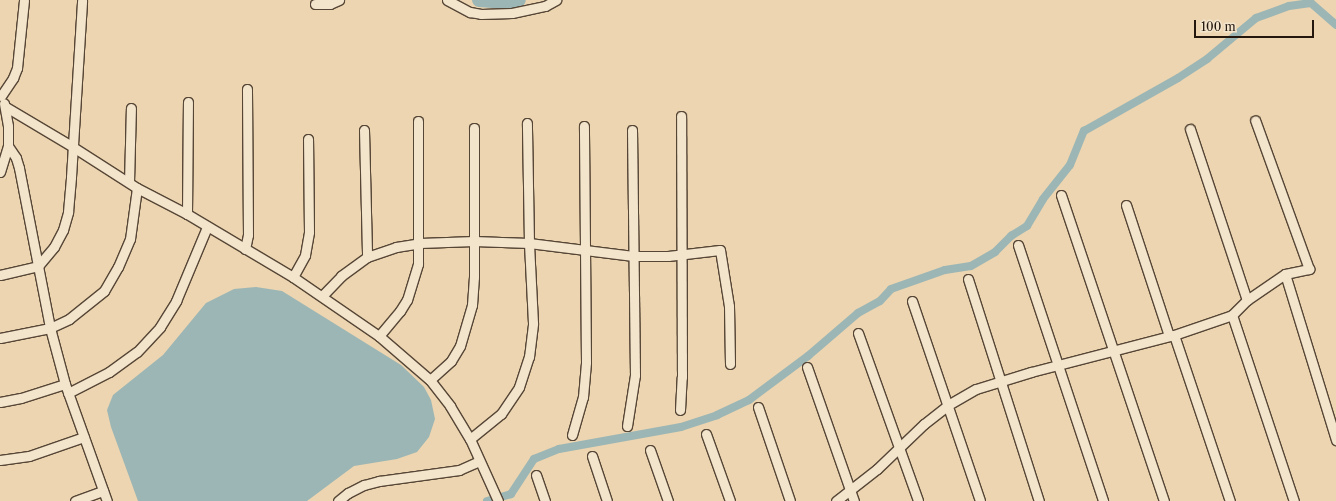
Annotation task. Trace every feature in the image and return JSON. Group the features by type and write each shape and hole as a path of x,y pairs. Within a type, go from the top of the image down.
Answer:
{"street":[{"path":"0,172 8,146 6,107 0,95 13,78 17,68 24,0"},
{"path":"0,275 38,266 54,247 63,230 68,212 82,0"},
{"path":"315,4 330,4 339,0"},
{"path":"447,0 470,12 481,14 512,12 545,6 556,0"},
{"path":"245,249 248,234 247,89"},
{"path":"187,214 188,102"},
{"path":"6,107 73,147 137,188 187,214 293,277 380,336 430,380 450,406 470,439 497,498"},
{"path":"129,182 131,108"},
{"path":"680,116 680,410"},
{"path":"836,501 850,491 924,424 948,405 976,389 1058,365 1172,336 1232,315 1247,300 1285,274 1308,269 1255,120"},
{"path":"380,336 407,300 418,264 420,243 418,121"},
{"path":"470,439 501,414 519,387 528,357 533,323 528,243 527,123"},
{"path":"572,435 583,397 586,362 584,126"},
{"path":"430,380 451,361 460,346 468,322 474,284 474,128"},
{"path":"1190,129 1247,300"},
{"path":"364,130 367,257"},
{"path":"627,426 635,375 632,130"},
{"path":"293,277 305,255 308,239 308,139"},
{"path":"8,146 16,158 19,168 50,328 67,388 107,501"},
{"path":"0,338 50,328 74,316 104,291 118,267 130,239 137,188"},
{"path":"1061,195 1164,501"},
{"path":"1126,206 1230,501"},
{"path":"0,402 67,388 109,372 137,352 160,327 176,301 207,226"},
{"path":"322,296 341,276 367,257 396,247 420,243 474,241 528,243 633,256 681,255 720,250 728,306 730,364"},
{"path":"1018,246 1103,501"},
{"path":"1285,274 1336,440"},
{"path":"968,279 1039,501"},
{"path":"912,301 980,501"},
{"path":"1232,315 1294,501"},
{"path":"858,333 918,501"},
{"path":"807,367 854,501"},
{"path":"758,407 790,501"},
{"path":"706,434 730,501"},
{"path":"0,460 29,456 84,437"},
{"path":"650,450 668,501"},
{"path":"592,456 607,501"},
{"path":"338,501 364,485 379,481 459,470 479,461"},
{"path":"536,475 545,501"},
{"path":"75,501 104,491"}],"water":[{"path":"256,287 282,291 401,365 424,387 431,400 435,419 429,437 417,452 397,459 354,466 307,501 138,501 111,427 107,410 113,395 163,355 206,303 234,289"}],"waterway":[{"path":"479,0 510,2 519,0"},
{"path":"487,501 511,494 534,459 559,449 681,427 717,415 749,400 808,356 858,313 880,301 891,289 945,270 971,266 995,252 1011,236 1027,226 1043,199 1070,165 1084,131 1178,78 1207,59 1256,18 1289,6 1311,3 1336,25"}]}
